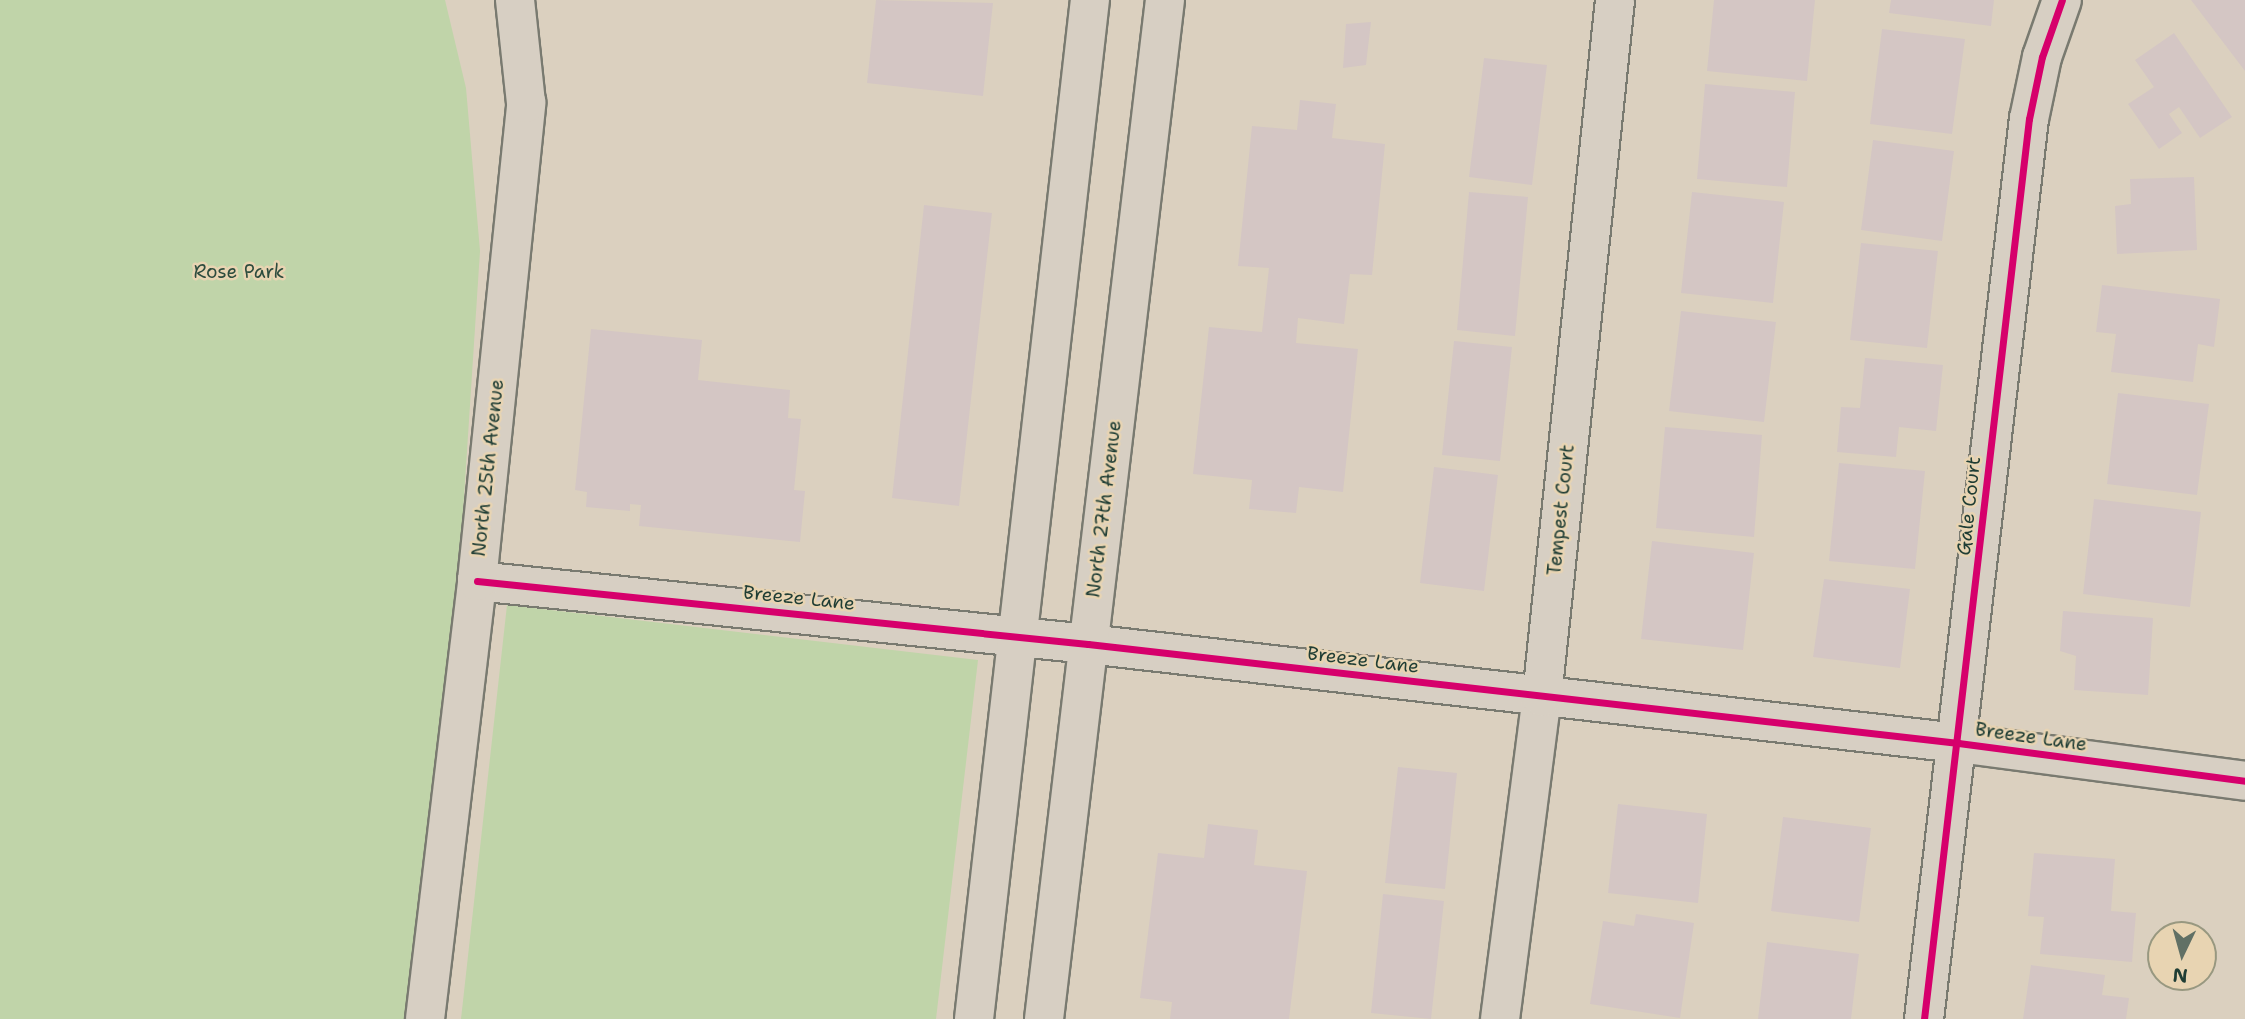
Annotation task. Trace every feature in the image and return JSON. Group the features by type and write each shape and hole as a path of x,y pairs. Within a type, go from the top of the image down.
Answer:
{"street":[{"name":"North 25th Avenue","path":"425,1019 477,581 526,103 515,0"},
{"path":"974,1019 1090,0"},
{"name":"North 27th Avenue","path":"1044,1019 1166,0"},
{"name":"Tempest Court","path":"1500,1019 1542,697 1615,0"},
{"name":"Gale Court","path":"1924,1019 2029,119 2042,57 2062,0"},
{"name":"Breeze Lane","path":"477,581 1018,636 1958,743 2245,781"}],"green space":[{"name":"Rose Park","path":"0,0 445,0 466,88 480,251 459,574 407,1019 0,1019"},
{"path":"507,605 978,660 936,1019 461,1019"}],"building":[{"path":"876,0 993,3 983,96 867,83"},
{"path":"1714,0 1815,0 1807,81 1707,71"},
{"path":"1891,0 1994,0 1991,26 1889,13"},
{"path":"2191,0 2245,0 2245,71"},
{"path":"1371,22 1366,65 1343,68 1346,24"},
{"path":"1882,29 1965,39 1952,134 1870,124"},
{"path":"2174,33 2232,117 2200,138 2179,107 2169,114 2182,133 2159,149 2128,104 2154,87 2135,60"},
{"path":"1484,58 1547,65 1532,185 1469,177"},
{"path":"1705,84 1795,92 1787,187 1697,179"},
{"path":"1300,100 1336,104 1332,138 1385,144 1372,275 1350,274 1344,324 1298,318 1296,343 1358,349 1343,492 1299,487 1296,513 1249,509 1252,480 1193,474 1209,327 1262,332 1269,268 1238,266 1252,126 1297,130"},
{"path":"1873,140 1954,151 1942,241 1861,230"},
{"path":"2194,177 2197,250 2117,254 2115,206 2131,204 2130,179"},
{"path":"1469,192 1528,197 1515,336 1457,330"},
{"path":"1692,192 1784,202 1773,303 1681,293"},
{"path":"924,205 992,213 959,506 892,498"},
{"path":"1861,243 1938,251 1927,348 1850,340"},
{"path":"2102,285 2220,299 2214,347 2198,344 2193,382 2111,372 2116,334 2096,332"},
{"path":"1681,311 1776,322 1764,422 1669,411"},
{"path":"591,329 702,340 698,380 790,390 788,418 801,419 794,490 805,491 800,542 639,526 641,505 630,504 630,511 586,507 587,492 575,490"},
{"path":"1454,341 1512,347 1500,461 1442,455"},
{"path":"1865,358 1943,365 1936,431 1899,427 1896,457 1837,452 1841,407 1860,408"},
{"path":"2118,393 2209,404 2197,495 2107,484"},
{"path":"1665,427 1762,435 1754,537 1656,528"},
{"path":"1839,463 1925,471 1915,569 1829,561"},
{"path":"1434,467 1498,475 1484,591 1420,583"},
{"path":"2094,499 2201,512 2190,607 2083,594"},
{"path":"1652,541 1754,553 1743,650 1641,639"},
{"path":"1824,579 1910,589 1900,668 1813,657"},
{"path":"2063,611 2153,618 2148,695 2074,690 2076,656 2060,651"},
{"path":"1398,767 1457,773 1445,889 1385,883"},
{"path":"1618,804 1707,814 1698,903 1608,893"},
{"path":"1783,817 1871,828 1859,922 1771,911"},
{"path":"1208,824 1258,830 1254,865 1307,871 1289,1019 1170,1019 1172,1002 1140,998 1158,853 1204,858"},
{"path":"2034,853 2115,859 2111,911 2136,913 2132,962 2040,954 2044,917 2028,916"},
{"path":"1383,894 1444,901 1431,1019 1371,1013"},
{"path":"1636,914 1694,923 1680,1018 1590,1004 1603,921 1634,926"},
{"path":"1767,942 1859,954 1851,1019 1758,1019"},
{"path":"2031,965 2105,975 2102,995 2129,998 2126,1019 2023,1019"}],"cycle path":[{"path":"1924,1019 2029,119 2042,57 2062,0"},
{"path":"477,581 1088,644 1958,743 2245,781"}]}
